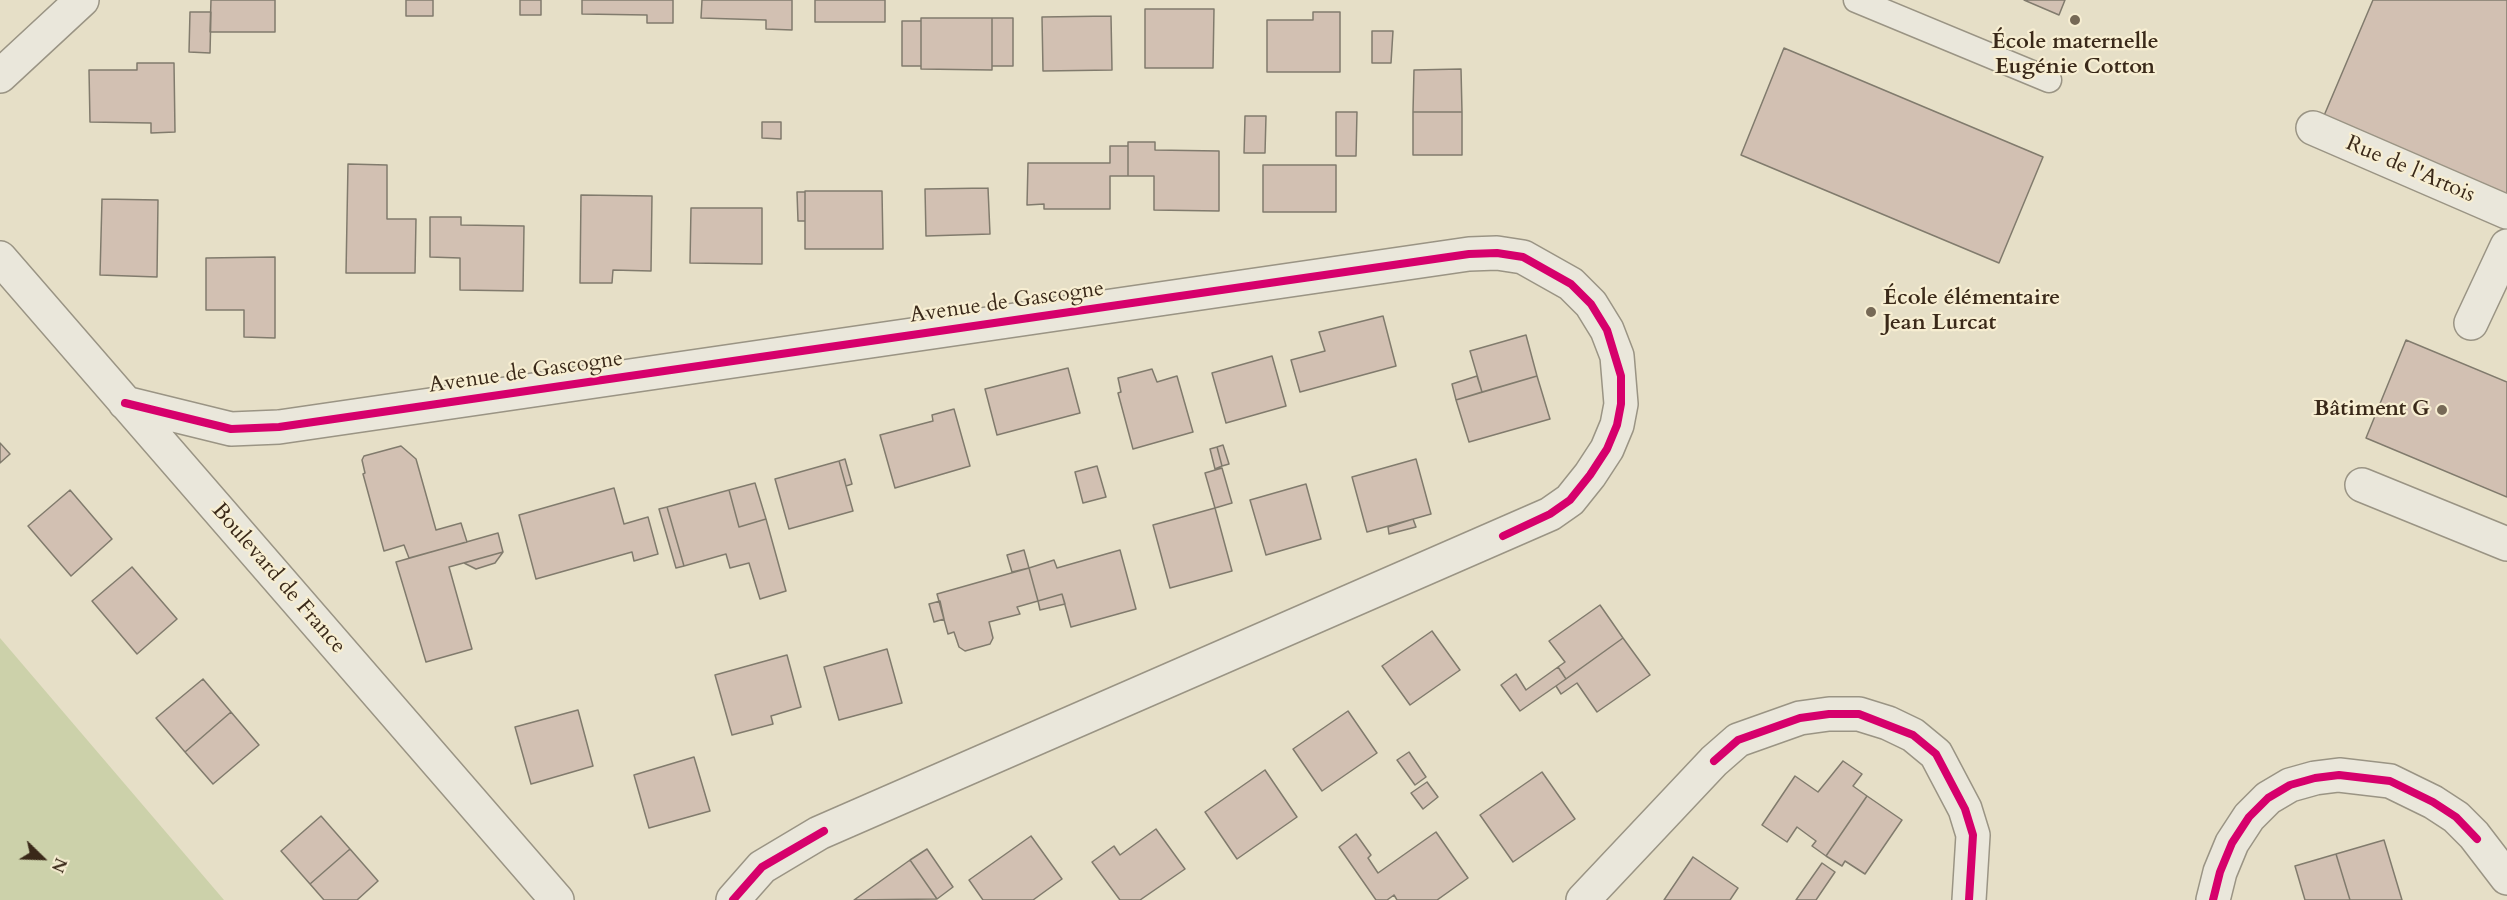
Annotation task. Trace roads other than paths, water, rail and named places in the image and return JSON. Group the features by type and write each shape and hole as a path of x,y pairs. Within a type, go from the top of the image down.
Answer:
{"street":[{"path":"0,76 82,0"},
{"name":"Rue de l'Artois","path":"2313,128 2507,212"},
{"path":"2471,323 2507,246"},
{"name":"Avenue de Gascogne","path":"125,403 231,429 279,427 1469,254 1497,253 1523,257 1571,284 1591,304 1607,330 1617,356 1621,404 1617,425 1607,449 1590,475 1570,500 1550,514 819,833 762,867 733,900"},
{"name":"Boulevard de France","path":"0,258 556,900"},
{"path":"2362,485 2507,544"},
{"path":"1583,900 1713,761 1738,741 1800,718 1829,714 1859,714 1888,723 1913,735 1936,754 1965,808 1973,835 1969,900"},
{"path":"2212,900 2232,843 2249,817 2268,798 2290,785 2315,778 2339,775 2390,781 2433,802 2456,817 2474,835 2507,878"}],"lane":[{"path":"1856,0 2049,80"}],"place":[{"name":"École maternelle Eugénie Cotton","path":"2075,20"},
{"name":"École élémentaire Jean Lurcat","path":"1871,312"},
{"name":"Bâtiment G","path":"2442,410"}]}
